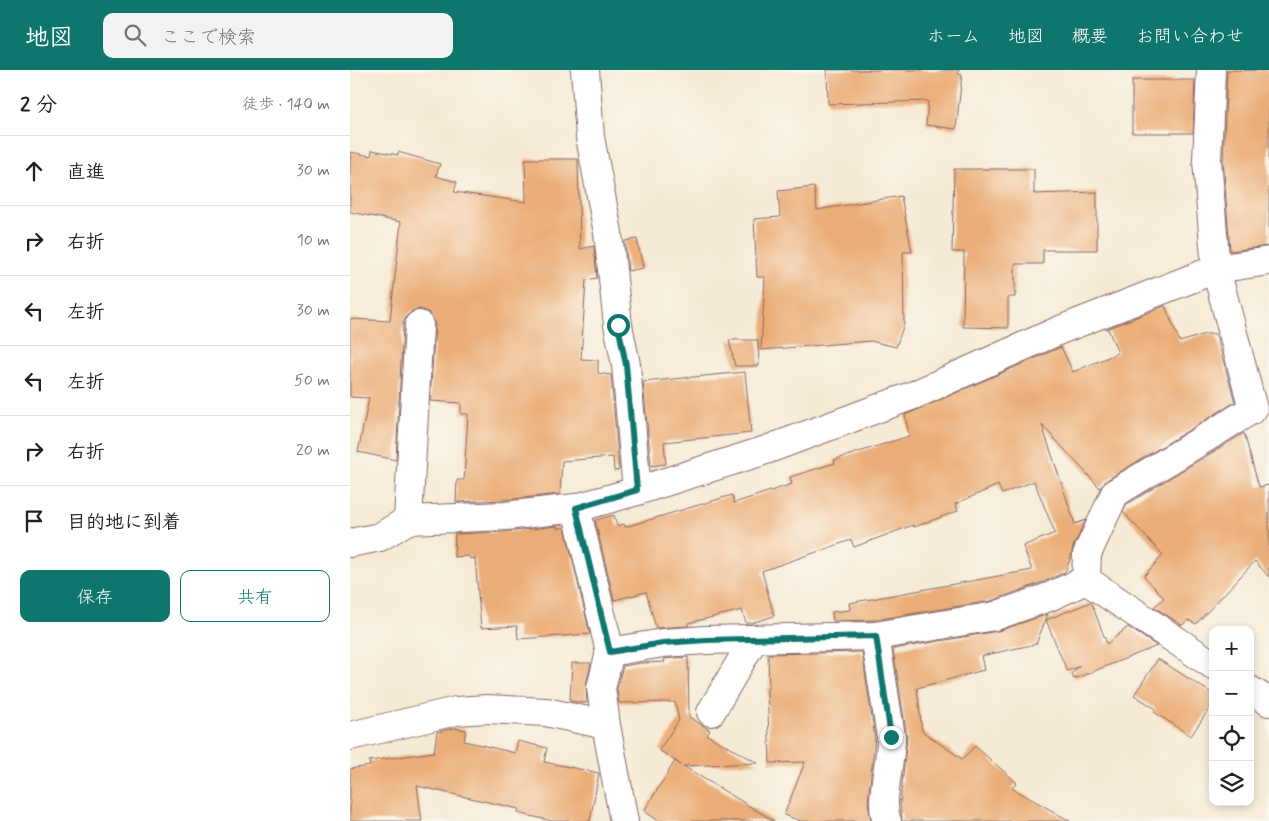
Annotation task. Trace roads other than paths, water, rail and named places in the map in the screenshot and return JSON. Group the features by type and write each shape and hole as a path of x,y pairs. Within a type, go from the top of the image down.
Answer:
{"street":[{"path":"585,70 590,137 608,233 618,325 626,365 637,490"},
{"path":"1086,580 1087,554 1114,493 1261,412 1216,269 1207,160 1211,70"},
{"path":"350,543 380,537 408,520 505,516 576,508 637,490 766,450 914,395 1060,330 1216,269 1269,261"},
{"path":"408,520 419,325"},
{"path":"576,508 610,652 602,688 606,726 624,821"},
{"path":"610,652 663,643 876,636 995,616 1049,597 1086,580"},
{"path":"1086,580 1209,662"},
{"path":"876,636 891,737 884,800 887,821"},
{"path":"711,712 754,639"},
{"path":"1254,693 1269,702"},
{"path":"350,736 456,711 487,709 546,712 606,726"}]}
